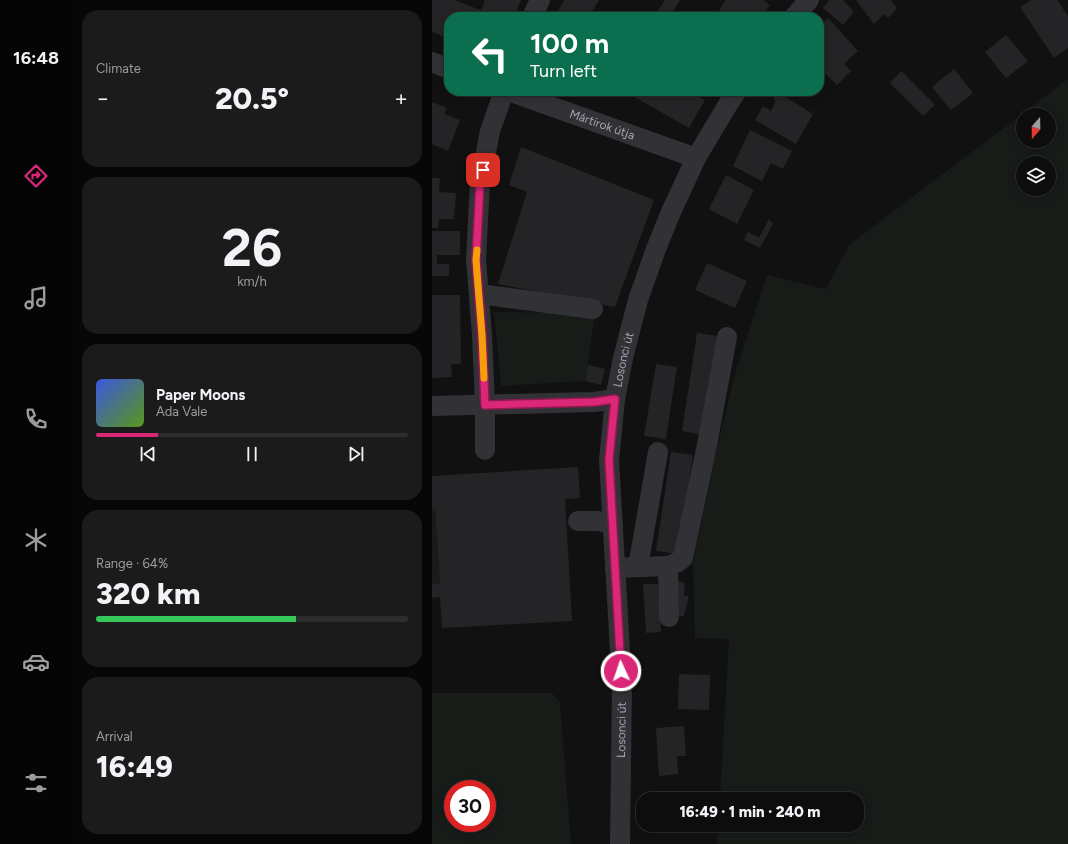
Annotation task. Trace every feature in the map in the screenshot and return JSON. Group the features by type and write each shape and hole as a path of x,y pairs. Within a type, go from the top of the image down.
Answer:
{"street":[{"path":"534,12 540,0"},
{"path":"798,12 809,0"},
{"path":"432,62 444,67"},
{"path":"485,450 482,335 476,260 480,183 490,131 502,96"},
{"name":"Mártírok útja","path":"522,96 696,158"},
{"name":"Losonci út","path":"620,844 622,686 609,460 615,399 623,358 638,300 671,212 696,158 734,96"},
{"path":"479,294 593,309"},
{"path":"615,568 668,566 676,563 682,558 685,551 728,337"},
{"path":"432,406 484,400 594,402 615,399"},
{"path":"638,567 658,452"},
{"path":"578,521 598,521 613,524"},
{"path":"668,566 669,617"}],"shaded area":[{"path":"1068,79 1068,844 717,844 718,832 864,832 864,792 720,792 729,639 695,638 693,564 713,464 735,374 767,275 826,289 849,245 1016,118 1016,148 1056,148 1056,108 1030,108"},
{"path":"494,312 595,313 585,381 501,386"},
{"path":"432,509 435,509 440,584 432,584"},
{"path":"432,693 552,693 560,703 571,844 432,844"}],"building":[{"path":"432,0 454,0 481,10 485,0 521,0 516,12 444,12 444,37 432,32"},
{"path":"564,0 599,0 592,12 558,12"},
{"path":"665,0 680,0 673,12 657,12"},
{"path":"726,0 763,0 770,5 765,12 722,12 719,10"},
{"path":"829,0 843,0 854,12 843,25 823,8"},
{"path":"856,0 891,0 897,8 888,18 884,14 874,24"},
{"path":"1031,0 1057,0 1068,16 1068,48 1054,58 1020,7"},
{"path":"828,18 858,51 844,64 851,71 837,85 824,72 824,22"},
{"path":"1006,35 1028,61 1006,78 985,52"},
{"path":"954,69 973,93 951,110 932,87"},
{"path":"901,71 935,105 923,116 890,83"},
{"path":"633,96 698,96 705,100 689,128"},
{"path":"773,96 786,96 813,114 796,144 755,120 763,106 771,111 775,102"},
{"path":"432,102 447,108 444,114 460,120 448,151 432,144"},
{"path":"750,130 792,151 783,169 771,163 762,181 733,166"},
{"path":"521,147 654,200 615,307 498,284 527,192 509,185"},
{"path":"726,175 754,190 737,224 709,209"},
{"path":"432,178 440,178 439,192 456,193 454,219 439,219 438,228 432,228"},
{"path":"769,219 773,224 760,248 744,240 748,232 759,238"},
{"path":"432,231 460,231 460,255 437,255 437,264 449,264 449,276 432,276"},
{"path":"707,263 747,281 735,308 695,290"},
{"path":"432,295 460,295 461,364 451,364 452,377 432,378"},
{"path":"697,333 718,336 704,435 682,431"},
{"path":"656,364 677,367 666,439 644,436"},
{"path":"588,365 605,369 601,385 585,381"},
{"path":"671,452 693,455 678,554 656,551"},
{"path":"578,467 580,498 565,499 572,621 442,628 440,597 432,598 432,584 440,584 435,509 432,509 432,476"},
{"path":"678,581 685,583 684,595 689,596 684,616 677,616"},
{"path":"643,584 658,584 661,632 646,633"},
{"path":"679,674 710,675 709,710 678,709"},
{"path":"684,726 686,756 677,756 678,774 659,776 656,728"}],"slow traffic":[{"path":"477,250 476,260 484,378"}],"route":[{"path":"483,170 480,183 476,260 482,335 485,405 594,402 615,399 609,460 621,671"}]}
